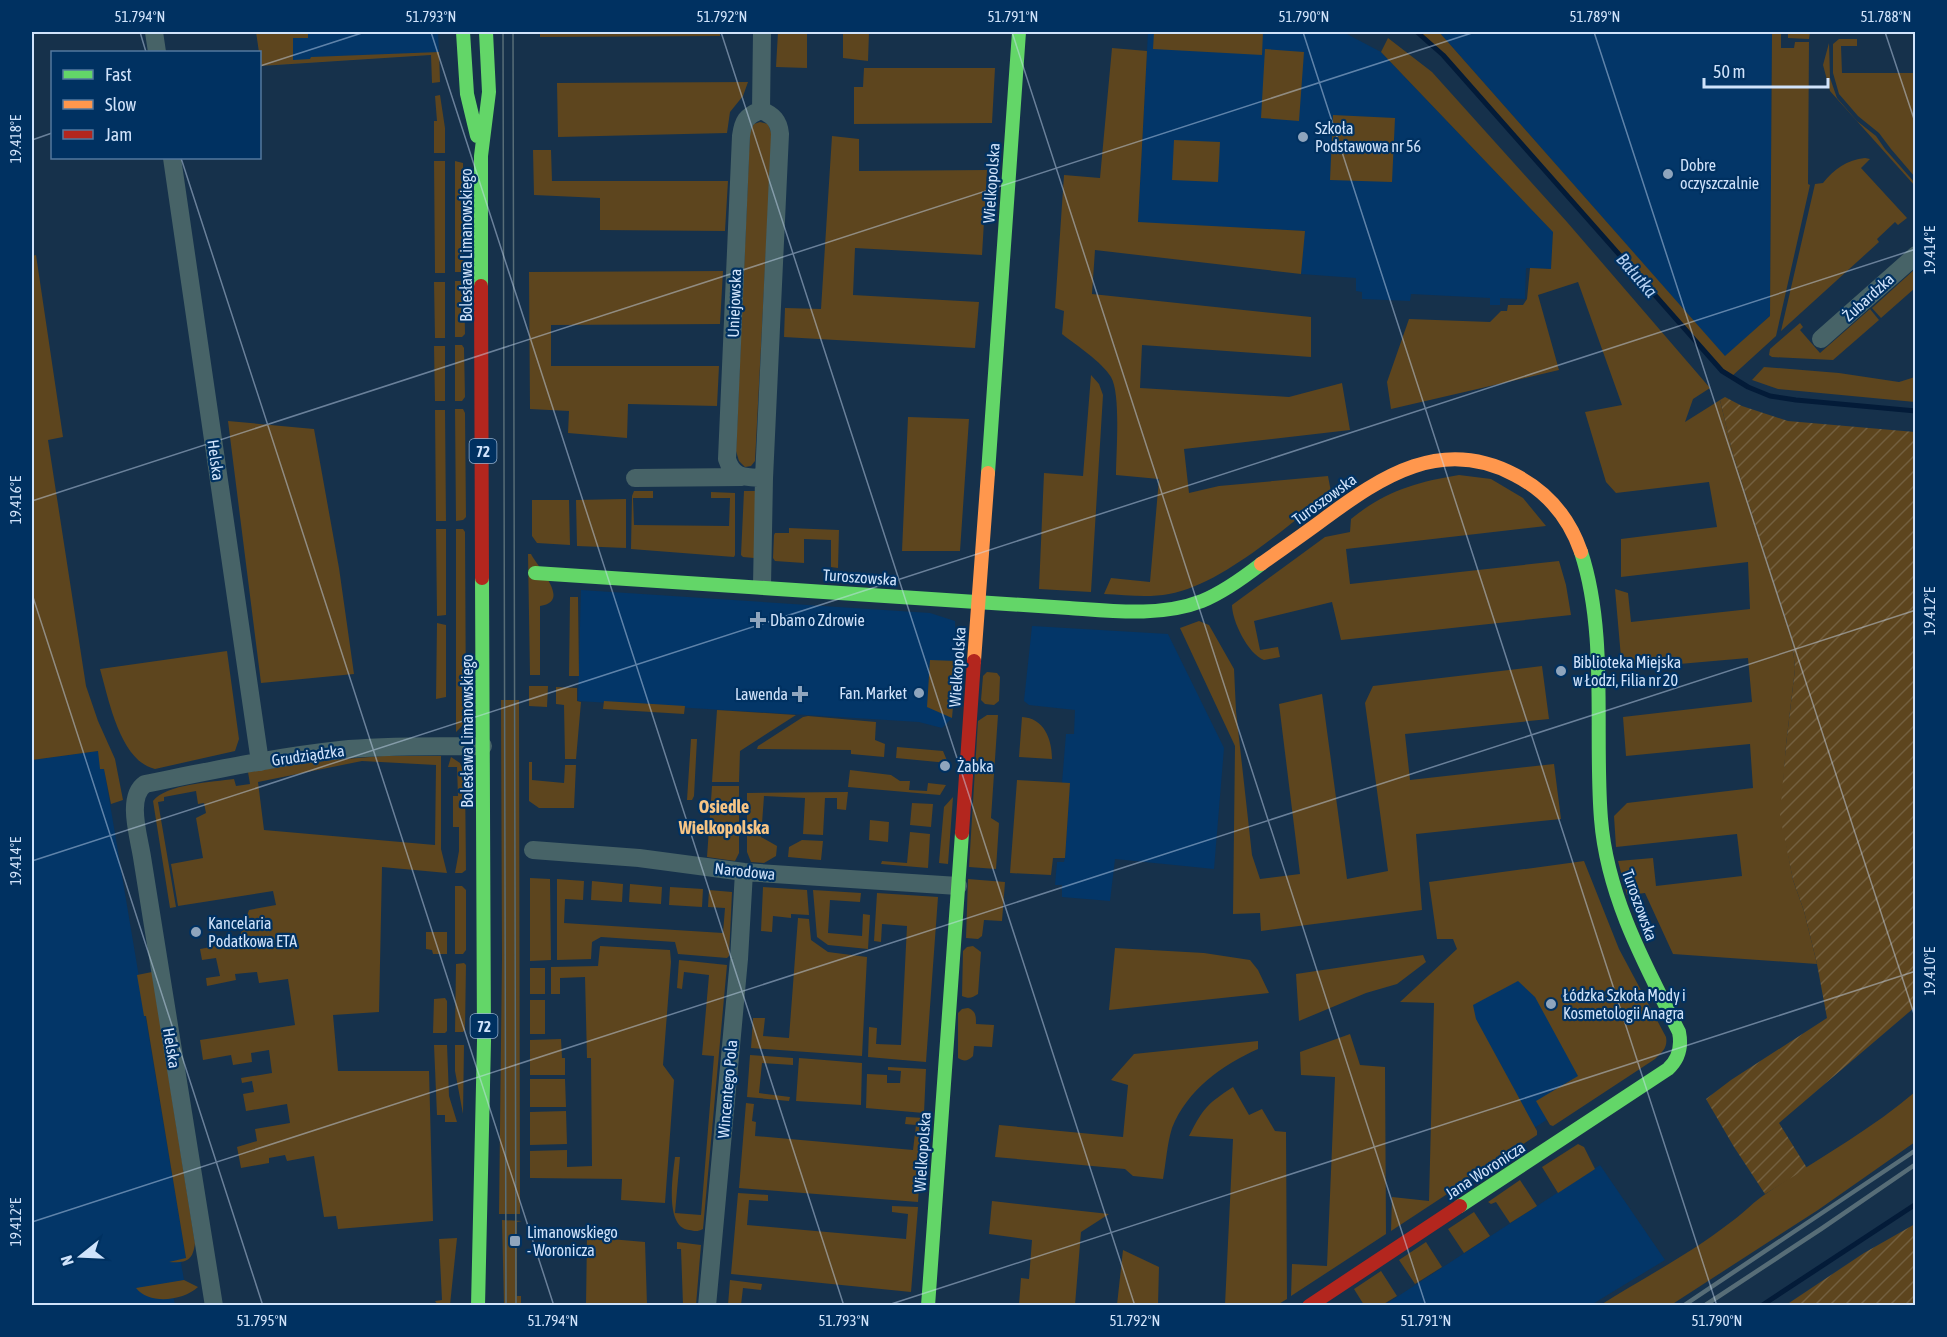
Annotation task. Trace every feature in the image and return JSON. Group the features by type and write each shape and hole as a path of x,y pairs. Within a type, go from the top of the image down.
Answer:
{"street":[{"path":"154,32 157,51"},
{"name":"Bolesława Limanowskiego","path":"463,32 467,94 482,156"},
{"name":"Bolesława Limanowskiego","path":"478,1305 484,1041 482,156 489,92 486,32"},
{"path":"762,32 761,110 778,122 780,134 764,478 762,586"},
{"name":"Wielkopolska","path":"928,1305 1018,32"},
{"name":"Uniejowska","path":"742,477 732,471 727,459 740,148 744,120 747,116 761,110"},
{"name":"Helska","path":"172,159 260,762"},
{"name":"Żubardzka","path":"1821,339 1916,255"},
{"name":"Turoszowska","path":"535,573 1124,611 1162,610 1203,600 1234,584 1374,483 1400,470 1425,461 1466,459 1494,465 1521,477 1561,512 1573,533 1585,567 1597,638 1601,821 1608,865 1638,950 1676,1024 1681,1041 1677,1061"},
{"path":"635,478 764,478"},
{"name":"Grudziądzka","path":"137,791 145,784 260,762 342,750 483,746"},
{"name":"Helska","path":"137,791 135,806 142,856 214,1305"},
{"name":"Narodowa","path":"533,850 639,858 744,872 958,886"},
{"name":"Wincentego Pola","path":"707,1305 739,959 744,872"},
{"name":"Jana Woronicza","path":"1309,1305 1658,1076 1677,1061"}],"shaded area":[{"path":"256,32 438,32 439,52 431,55 261,66 261,51 259,51"},
{"path":"256,32 308,32 308,38 293,38 293,60 310,59 311,57 439,52 440,82 432,83 431,55 261,66 261,51 259,51"},
{"path":"540,32 720,32 720,36 540,37"},
{"path":"778,32 807,32 807,68 776,67"},
{"path":"843,32 869,32 868,61 843,58"},
{"name":"Szkoła Podstawowa nr 56","path":"1148,32 1343,32 1381,52 1553,232 1551,269 1526,268 1525,299 1500,298 1500,305 1490,305 1490,298 1411,294 1410,301 1362,299 1362,292 1356,291 1356,278 1301,274 1304,231 1138,223"},
{"path":"1154,32 1263,32 1262,55 1153,49"},
{"path":"1417,32 1439,32 1725,356 1770,316 1772,32 1788,32 1781,33 1781,48 1794,48 1795,42 1809,42 1808,184 1810,185 1776,336 1731,377 1722,371 1443,55"},
{"name":"Dobre oczyszczalnie","path":"1439,32 1772,32 1770,316 1725,357"},
{"path":"1788,32 1810,32 1809,39 1788,38"},
{"path":"1388,38 1432,72 1567,222 1710,388 1693,399 1685,422 1720,400 1733,455 1792,638 1795,669 1781,816 1793,880 1804,911 1817,964 1673,954 1645,893 1627,895 1618,861 1653,858 1656,886 1742,876 1737,834 1616,847 1614,816 1627,803 1753,788 1750,744 1626,756 1623,717 1752,702 1748,658 1622,669 1615,589 1628,593 1631,622 1750,609 1748,562 1621,577 1621,539 1717,527 1709,482 1616,493 1606,482 1585,412 1622,405 1578,282 1538,295 1559,370 1391,409 1387,382 1409,319 1490,322 1501,311 1507,311 1508,305 1523,305 1527,299 1530,268 1551,269 1553,232 1381,52"},
{"path":"1839,39 1857,39 1857,46 1841,46 1842,73 1915,73 1915,177 1879,133 1858,116 1839,94 1833,73 1833,44"},
{"path":"1829,43 1830,78 1837,98 1857,121 1876,136 1915,183 1915,186 1830,91 1823,65"},
{"path":"1112,48 1147,51 1138,222 1305,231 1301,274 1095,250 1092,294 1311,317 1311,357 1142,345 1140,388 1289,397 1342,383 1350,430 1184,449 1189,493 1219,486 1328,476 1331,492 1254,552 1211,579 1189,588 1161,595 1104,594 1111,578 1150,582 1159,479 1116,475 1117,410 1114,385 1102,366 1062,334 1064,311 1055,308 1064,175 1100,178"},
{"path":"1265,49 1304,52 1299,121 1261,118"},
{"path":"864,68 995,68 992,123 854,124 854,87 863,87"},
{"path":"748,82 743,96 730,112 727,133 558,137 557,83"},
{"path":"440,95 445,128 445,153 434,153 434,121 437,121 435,96"},
{"path":"1333,115 1395,118 1392,182 1330,180"},
{"path":"760,122 768,124 772,135 755,461 751,466 745,467 739,461 736,451 750,131 754,124"},
{"path":"832,136 859,139 859,171 987,170 982,255 855,248 853,295 979,302 975,348 784,337 785,308 821,309"},
{"path":"1174,140 1220,142 1218,182 1172,180"},
{"path":"533,150 551,150 552,181 728,181 725,231 600,230 600,198 534,195"},
{"path":"1865,158 1870,159 1861,168 1907,218 1898,225 1895,222 1877,239 1879,242 1781,331 1815,184 1823,183 1836,169 1847,163"},
{"path":"434,161 445,161 445,273 435,273"},
{"path":"455,161 463,163 464,268 461,272 455,272"},
{"path":"36,255 63,437 48,440 86,686 115,759 123,800 111,804 104,769 100,769 98,751 32,760 32,256"},
{"path":"1915,269 1915,288 1881,318 1872,308"},
{"path":"723,271 720,324 551,325 551,366 719,366 717,406 628,404 627,438 568,433 569,411 530,409 529,272"},
{"path":"455,281 462,281 464,284 465,334 462,337 455,337"},
{"path":"434,282 445,282 445,338 435,338"},
{"path":"1870,309 1879,320 1833,360 1769,355 1770,349 1800,323 1803,327 1800,330 1820,353"},
{"path":"455,345 462,345 464,348 465,397 462,401 455,401"},
{"path":"434,346 445,346 445,401 435,401"},
{"path":"1764,367 1839,373 1899,382 1915,377 1915,402 1778,389 1752,380"},
{"path":"1091,375 1099,384 1103,395 1091,592 1039,589 1044,473 1083,476"},
{"path":"1725,397 1742,406 1788,421 1915,432 1915,1007 1779,1123 1807,1168 1765,1194 1706,1099 1731,1080 1827,1018 1817,964 1804,911 1793,880 1780,816 1795,669 1792,638 1733,455 1720,400"},
{"path":"455,409 463,409 465,413 466,517 456,521"},
{"path":"435,410 445,410 446,521 436,521"},
{"path":"908,417 969,419 960,551 902,551"},
{"path":"228,421 314,429 339,568 354,674 261,683"},
{"path":"1459,475 1491,479 1523,498 1546,526 1346,549 1350,584 1559,561 1571,615 1341,640 1332,602 1254,621 1260,650 1278,647 1280,657 1264,660 1252,651 1238,628 1232,605 1325,537 1350,532 1351,519 1376,501 1402,489"},
{"path":"634,491 653,491 653,498 633,498 634,525 729,526 730,498 711,498 711,492 735,493 734,557 631,549 632,496"},
{"path":"744,491 757,491 754,558 741,555"},
{"path":"626,499 626,548 577,546 576,500"},
{"path":"532,500 569,500 570,545 537,543 532,536"},
{"path":"789,528 839,530 838,568 831,567 831,540 804,539 804,563 775,561 773,558 774,535 775,533 789,533"},
{"path":"436,529 446,529 446,615 437,616"},
{"path":"456,529 463,529 465,532 466,716 463,725 456,732"},
{"path":"528,554 531,554 553,591 553,598 549,603 540,606 540,675 530,675"},
{"path":"581,590 930,613 955,621 957,661 952,718 942,728 919,722 578,701"},
{"path":"570,597 578,597 579,676 569,676"},
{"path":"1199,621 1209,625 1234,669 1236,711 1252,855 1260,879 1300,874 1279,704 1322,694 1347,879 1388,871 1365,703 1373,686 1542,666 1549,719 1405,734 1410,780 1554,764 1561,819 1416,834 1422,910 1261,931 1260,913 1233,914 1235,746 1180,628"},
{"path":"437,623 446,625 446,697 436,699"},
{"path":"1032,626 1168,634 1224,748 1214,869 1115,859 1110,901 1062,897 1062,885 1055,885 1057,862 1064,862 1065,858 1070,784 1062,783 1066,734 1074,734 1075,710 1029,705 1024,701"},
{"path":"227,651 239,739 235,751 155,769 143,764 133,754 118,728 100,669"},
{"path":"930,660 957,661 952,718 927,707"},
{"path":"987,672 997,673 1000,677 999,701 994,705 985,704 981,700 983,676"},
{"path":"529,686 548,686 547,707 529,706"},
{"path":"556,687 577,688 577,701 581,702 576,759 565,759 564,705 556,704"},
{"path":"501,700 519,700 520,1214 499,1214 502,958"},
{"path":"604,701 685,706 684,714 603,709"},
{"path":"717,710 796,715 740,751 739,782 712,782"},
{"path":"987,715 998,715 991,818 999,823 996,869 969,867 978,721"},
{"path":"808,716 876,722 875,740 885,744 884,757 851,754 851,750 757,749 758,746"},
{"path":"1022,717 1030,718 1041,725 1048,737 1052,759 1019,757"},
{"path":"691,739 697,739 694,796 692,800 687,800"},
{"path":"897,747 943,751 948,763 896,758"},
{"path":"98,751 104,768 186,1258 181,1263 184,1280 171,1283 175,1305 32,1305 32,760"},
{"path":"383,756 441,756 441,849 447,873 382,867 379,1012 333,1015 338,1071 429,1071 433,1221 338,1229 336,1216 324,1217 314,1156 287,1161 285,1155 269,1158 269,1163 241,1168 237,1147 257,1141 255,1129 290,1123 287,1104 246,1111 243,1094 254,1092 252,1081 242,1083 241,1078 272,1073 269,1050 251,1053 252,1062 233,1065 231,1055 203,1060 200,1040 295,1025 288,979 259,983 257,972 235,974 236,980 207,986 206,978 220,976 216,958 202,960 200,949 238,942 249,910 276,905 273,891 178,906 171,864 203,858 196,818 206,813 204,803 198,804 196,791 164,797 164,801 158,802 176,907 170,908 153,801 159,795 179,787 234,779 236,786 250,784 248,772 320,761","holes":["362,761 436,765 435,845 264,830 258,782"]},
{"path":"451,757 460,763 465,775 466,870 462,873 455,873 459,851 459,827 453,827 453,796 458,796 457,767 448,767"},
{"path":"529,762 532,762 532,780 564,783 565,765 576,765 574,808 539,808 529,801"},
{"path":"850,770 891,775 900,781 910,781 909,790 927,791 928,783 946,785 940,795 848,787"},
{"path":"1017,780 1070,783 1065,858 1053,858 1051,875 1010,873"},
{"path":"712,786 739,786 739,853 735,861 707,857"},
{"path":"848,792 846,810 837,809 837,798 825,798 823,835 803,834 805,798 764,796 761,837 777,846 776,856 764,863 751,862 747,852 747,793"},
{"path":"953,797 948,864 939,863 944,807"},
{"path":"912,803 933,804 931,827 910,825"},
{"path":"870,820 889,822 888,842 869,840"},
{"path":"910,832 930,834 928,868 881,864 882,861 907,863"},
{"path":"802,840 823,841 821,860 788,857 789,847"},
{"path":"1584,861 1619,949 1666,1037 1665,1047 1655,1059 1553,1126 1550,1125 1536,1101 1578,1076 1535,997 1518,981 1473,1005 1476,1019 1537,1131 1537,1135 1391,1231 1392,1197 1429,1201 1434,1003 1400,1002 1457,949 1453,939 1437,939 1429,882"},
{"path":"530,878 550,879 551,960 530,961"},
{"path":"557,879 584,881 583,900 565,899 564,923 723,933 725,908 708,907 709,890 732,892 729,956 727,958 678,954 675,942 601,937 592,942 591,959 557,960"},
{"path":"968,879 1005,882 1002,921 984,920 982,936 978,939 966,938"},
{"path":"592,881 623,884 622,902 591,900"},
{"path":"630,884 662,887 661,904 629,902"},
{"path":"455,886 462,886 466,890 466,950 463,954 455,954"},
{"path":"670,887 703,889 702,907 669,905"},
{"path":"763,887 807,890 809,915 791,914 791,918 773,916 772,932 761,931"},
{"path":"813,890 861,893 860,902 830,900 828,933 862,936 863,914 870,915 868,949 828,945 817,937"},
{"path":"877,893 938,897 926,1062 868,1057 869,1027 877,1028 876,1044 901,1045 907,926 882,924 881,942 874,941"},
{"name":"Łódzka Szkoła Mody i Kosmetologii Anagra","path":"1585,915 1643,1057 1528,1132 1471,1029 1466,982"},
{"path":"798,918 809,919 811,940 828,952 867,957 862,1056 751,1048 753,1018 765,1018 763,1036 789,1038"},
{"path":"426,932 447,932 447,954 433,954 432,950 426,949"},
{"path":"600,946 670,950 663,1065 674,1080 665,1203 621,1200 622,1179 530,1178 530,1151 567,1150 567,1167 592,1166 591,1058 587,1058 585,977 560,978 560,994 551,994 551,967 598,966"},
{"path":"973,946 981,952 978,994 969,998 962,996 963,951"},
{"path":"1115,948 1204,953 1250,960 1258,970 1269,993 1109,1010"},
{"path":"1423,955 1426,962 1397,984 1366,993 1299,1021 1296,974"},
{"path":"679,960 727,965 703,1229 696,1231 681,1227 676,1220 673,1210 672,1187 675,1157 680,1157 675,1213 701,1215 714,1056 702,1055 709,975 684,972 682,989 677,988"},
{"path":"456,964 466,965 465,1030 455,1032"},
{"path":"530,968 545,968 545,994 530,994"},
{"path":"152,972 195,1243 188,1260 180,1262 169,1262 186,1258 146,1016 144,1016 137,975"},
{"path":"445,998 447,1001 447,1031 433,1033 434,999"},
{"path":"530,1000 545,1000 545,1034 530,1034"},
{"path":"968,1008 975,1014 976,1024 994,1025 992,1047 974,1046 973,1056 964,1060 958,1058 958,1013"},
{"path":"1350,1034 1360,1065 1385,1067 1386,1234 1291,1296 1292,1264 1327,1266 1335,1077 1301,1075 1300,1052"},
{"path":"561,1039 562,1058 565,1058 565,1075 530,1075 530,1040"},
{"path":"1258,1041 1258,1049 1219,1071 1207,1080 1187,1102 1172,1128 1163,1179 1133,1176 1125,1169 995,1157 999,1125 1123,1137 1128,1085 1111,1080 1134,1054"},
{"path":"434,1045 447,1045 449,1096 457,1122 445,1122 445,1115 437,1115"},
{"path":"455,1045 464,1045 463,1114 455,1071"},
{"path":"750,1055 793,1058 793,1065 762,1063 759,1093 790,1097 789,1101 747,1097"},
{"path":"799,1058 862,1063 861,1105 796,1101"},
{"path":"888,1067 926,1069 924,1113 866,1108 867,1074 887,1075 887,1083 900,1083 901,1071 888,1070"},
{"path":"530,1079 565,1079 566,1107 530,1107"},
{"path":"1233,1087 1249,1115 1262,1109 1275,1131 1286,1132 1287,1299 1277,1305 1225,1305 1233,1139 1189,1136 1206,1107"},
{"path":"1915,1092 1915,1142 1818,1210 1671,1305 1599,1306 1699,1245 1762,1196 1861,1132"},
{"path":"746,1103 754,1104 752,1121 756,1122 755,1136 913,1150 916,1125 905,1124 906,1117 924,1118 918,1202 739,1188"},
{"path":"566,1111 567,1144 530,1145 530,1112"},
{"path":"1578,1144 1584,1147 1595,1169 1558,1193 1542,1167"},
{"path":"1600,1165 1665,1260 1591,1305 1383,1306"},
{"path":"1520,1180 1537,1206 1510,1223 1496,1202 1491,1204 1488,1202"},
{"path":"738,1193 768,1195 768,1201 749,1200 747,1225 906,1239 908,1214 892,1212 892,1206 918,1207 911,1292 731,1274"},
{"path":"992,1201 1109,1214 1081,1232 1075,1305 1019,1305 1021,1278 1029,1279 1032,1240 989,1234"},
{"path":"1474,1212 1490,1236 1464,1253 1448,1229"},
{"path":"502,1220 522,1221 517,1222 517,1296 521,1296 521,1305 504,1305"},
{"path":"1915,1224 1915,1305 1786,1305 1864,1253"},
{"path":"587,1237 645,1242 647,1305 586,1305"},
{"path":"457,1238 450,1305 438,1305 435,1301 442,1300 439,1239"},
{"path":"677,1242 701,1245 696,1305 683,1305 681,1249 677,1249"},
{"path":"1426,1242 1442,1267 1415,1284 1399,1260"},
{"path":"1123,1250 1159,1267 1158,1305 1117,1305"},
{"path":"1381,1271 1397,1296 1382,1305 1364,1305 1354,1289"},
{"path":"184,1280 198,1287 192,1292 175,1298 149,1297 136,1288"},
{"path":"730,1280 762,1284 761,1290 743,1288 741,1305 728,1305"}],"waterway":[{"name":"Bałutka","path":"1417,32 1443,55 1722,371 1748,387 1770,396 1916,411"},
{"path":"1761,1306 1916,1204"}],"tram line":[{"path":"503,32 506,1306"},
{"path":"513,32 516,1306"}],"railway":[{"path":"1683,1306 1916,1150"},
{"path":"1704,1306 1916,1164"}],"traffic: fast":[{"path":"463,32 467,94 477,136"},
{"path":"481,286 481,156 489,92 486,32"},
{"path":"988,473 1019,32"},
{"path":"1460,1206 1668,1069 1675,1061 1680,1048 1679,1032 1641,955 1619,903 1605,848 1599,786 1595,616 1581,552"},
{"path":"535,573 1136,612 1170,609 1202,601 1226,589 1261,564"},
{"path":"478,1306 484,1041 482,578"},
{"path":"928,1306 962,833"}],"traffic: slow":[{"path":"1261,564 1368,488 1391,476 1414,466 1438,460 1463,459 1488,464 1515,475 1538,489 1564,517 1581,552"},
{"path":"974,661 988,473"}],"traffic: jam":[{"path":"481,286 482,578"},
{"path":"962,833 974,661"},
{"path":"1309,1306 1460,1206"}],"place":[{"name":"Szkoła Podstawowa nr 56","path":"1303,137"},
{"name":"Dobre oczyszczalnie","path":"1668,174"},
{"name":"Dbam o Zdrowie","path":"758,620"},
{"name":"Biblioteka Miejska w Łodzi, Filia nr 20","path":"1561,671"},
{"name":"Fan. Market","path":"919,693"},
{"name":"Lawenda","path":"800,694"},
{"name":"Żabka","path":"945,766"},
{"name":"Kancelaria Podatkowa ETA","path":"196,932"},
{"name":"Łódzka Szkoła Mody i Kosmetologii Anagra","path":"1551,1004"},
{"name":"Limanowskiego - Woronicza","path":"515,1241"}],"district":[{"name":"Osiedle Wielkopolska","path":"724,816"}]}
